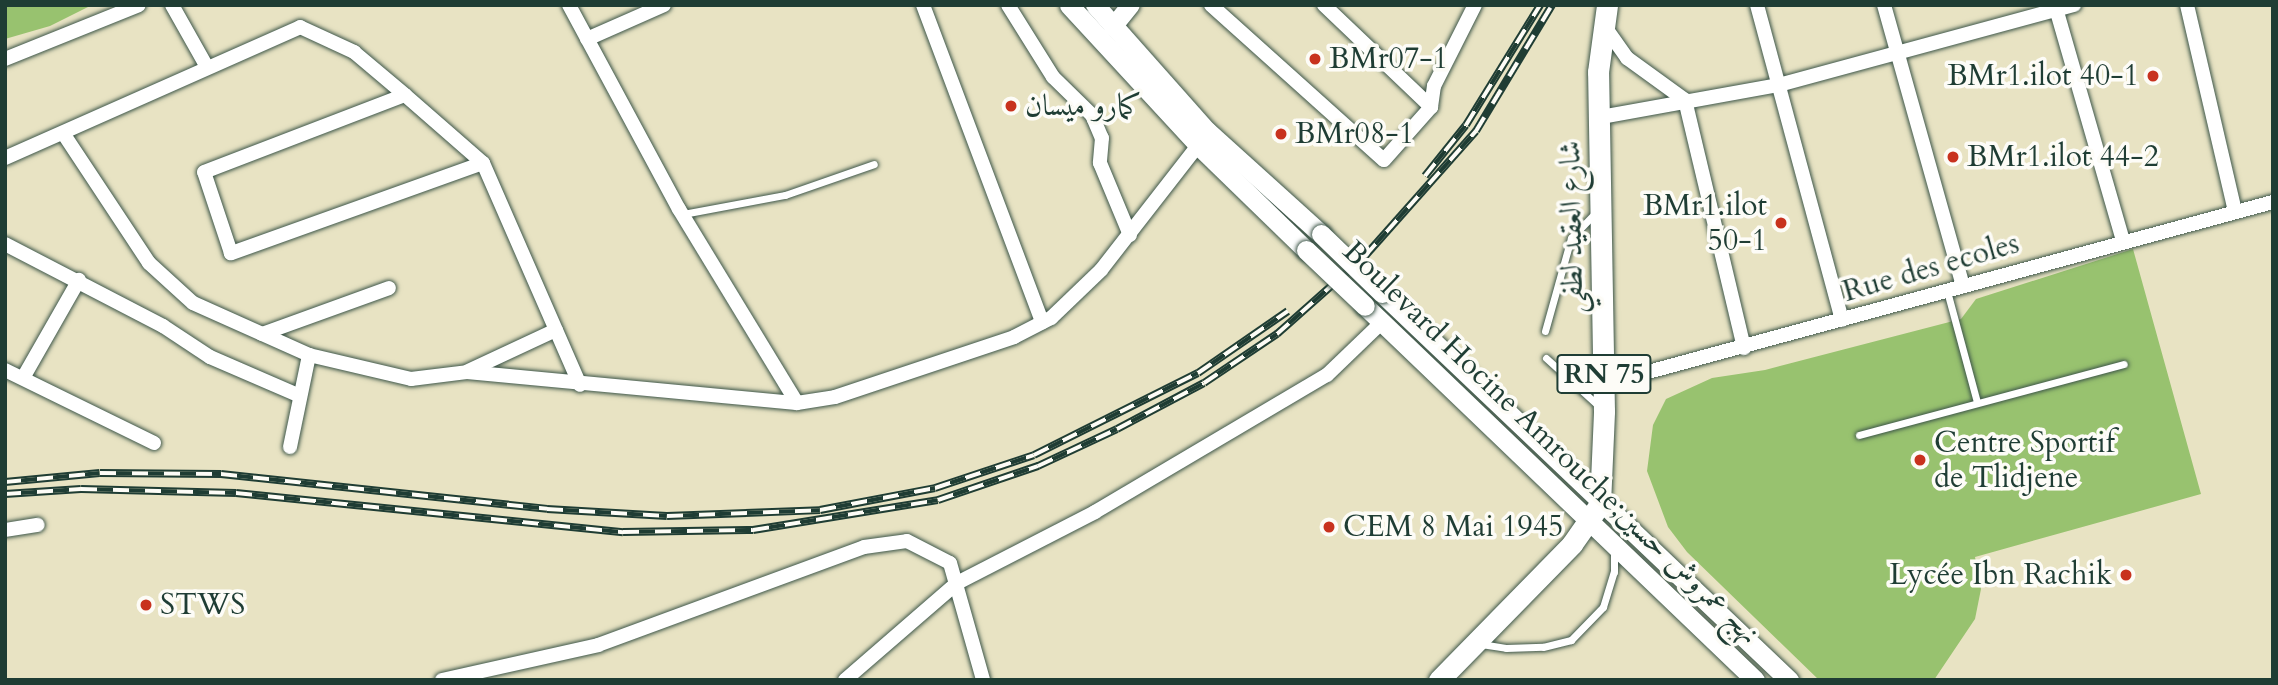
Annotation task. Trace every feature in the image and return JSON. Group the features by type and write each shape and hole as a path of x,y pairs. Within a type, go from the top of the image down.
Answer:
{"main road":[{"path":"1069,5 1203,138"},
{"path":"1095,5 1203,138"},
{"name":"شارع العقيد لطفي","path":"1595,512 1605,411 1598,72 1605,15"},
{"name":"Boulevard Hocine Amrouche;نهج عمروش حسين","path":"1203,138 1321,234 1382,293 1595,512 1614,545 1755,680"},
{"name":"Boulevard Hocine Amrouche;نهج عمروش حسين","path":"1203,138 1306,250 1382,322 1789,680"},
{"path":"1438,680 1477,643 1595,512"}],"street":[{"path":"5,59 139,5"},
{"path":"172,5 207,67"},
{"path":"569,5 682,214 797,403"},
{"path":"587,39 664,5"},
{"path":"923,5 1042,322"},
{"path":"1008,5 1053,77 1092,115 1102,138 1100,163 1130,235"},
{"path":"1113,27 1131,5"},
{"path":"1211,5 1384,160 1431,107 1434,86 1475,5"},
{"path":"1324,5 1431,107"},
{"path":"1757,5 1842,320"},
{"path":"1884,5 1963,286"},
{"path":"1601,117 1779,85 2074,5"},
{"path":"2187,5 2235,212"},
{"path":"2056,8 2123,242"},
{"path":"1605,15 1627,58 1685,100 1744,348"},
{"path":"5,158 300,27 354,52 483,163 580,385"},
{"path":"405,95 204,172 230,253 483,163"},
{"path":"64,133 149,263 193,303 309,355 411,379 467,372 580,385 797,403 848,393 1014,337 1042,322 1101,270 1203,138"},
{"name":"Rue des ecoles","path":"1604,384 2273,202"},
{"path":"5,244 79,280 210,357 298,395"},
{"path":"23,378 79,280"},
{"path":"262,334 389,288"},
{"path":"845,680 957,583 1095,512 1327,375 1382,322"},
{"path":"467,372 556,330"},
{"path":"290,447 298,395 309,355"},
{"path":"5,370 154,443"},
{"path":"5,530 37,525"},
{"path":"442,680 598,645 864,547 907,541 950,563 983,680"}],"lane":[{"path":"682,214 785,195 874,164"},
{"path":"1545,331 1571,237 1600,208"},
{"path":"1947,291 1977,402"},
{"path":"1546,358 1605,411"},
{"path":"1859,435 2124,364"},
{"path":"1477,643 1506,648 1571,639 1603,607 1614,572 1614,545"}],"green space":[{"path":"5,5 92,5 50,26 5,39"},
{"name":"Centre Sportif de Tlidjene","path":"2133,249 2201,494 1975,557 1981,589 1975,619 1934,680 1819,680 1687,552 1668,527 1647,471 1653,425 1666,399 1712,378 1765,370 1961,319 1976,299"}],"railway":[{"path":"1425,176 1466,125 1540,5"},
{"path":"5,494 81,489 236,493 623,532 753,530 938,500 1038,466 1117,429 1204,383 1277,334 1365,256 1476,131 1552,5"},
{"path":"5,482 100,473 221,474 547,509 667,516 820,510 935,488 1034,455 1198,373 1288,311"}],"place":[{"name":"BMr07-1","path":"1315,59"},
{"name":"BMr1.ilot 40-1","path":"2153,76"},
{"name":"كمارو ميسان","path":"1011,106"},
{"name":"BMr08-1","path":"1281,134"},
{"name":"BMr1.ilot 44-2","path":"1953,157"},
{"name":"BMr1.ilot 50-1","path":"1781,223"},
{"name":"Centre Sportif de Tlidjene","path":"1920,460"},
{"name":"CEM 8 Mai 1945","path":"1329,527"},
{"name":"Lycée Ibn Rachik","path":"2126,575"},
{"name":"STWS","path":"146,605"}]}
